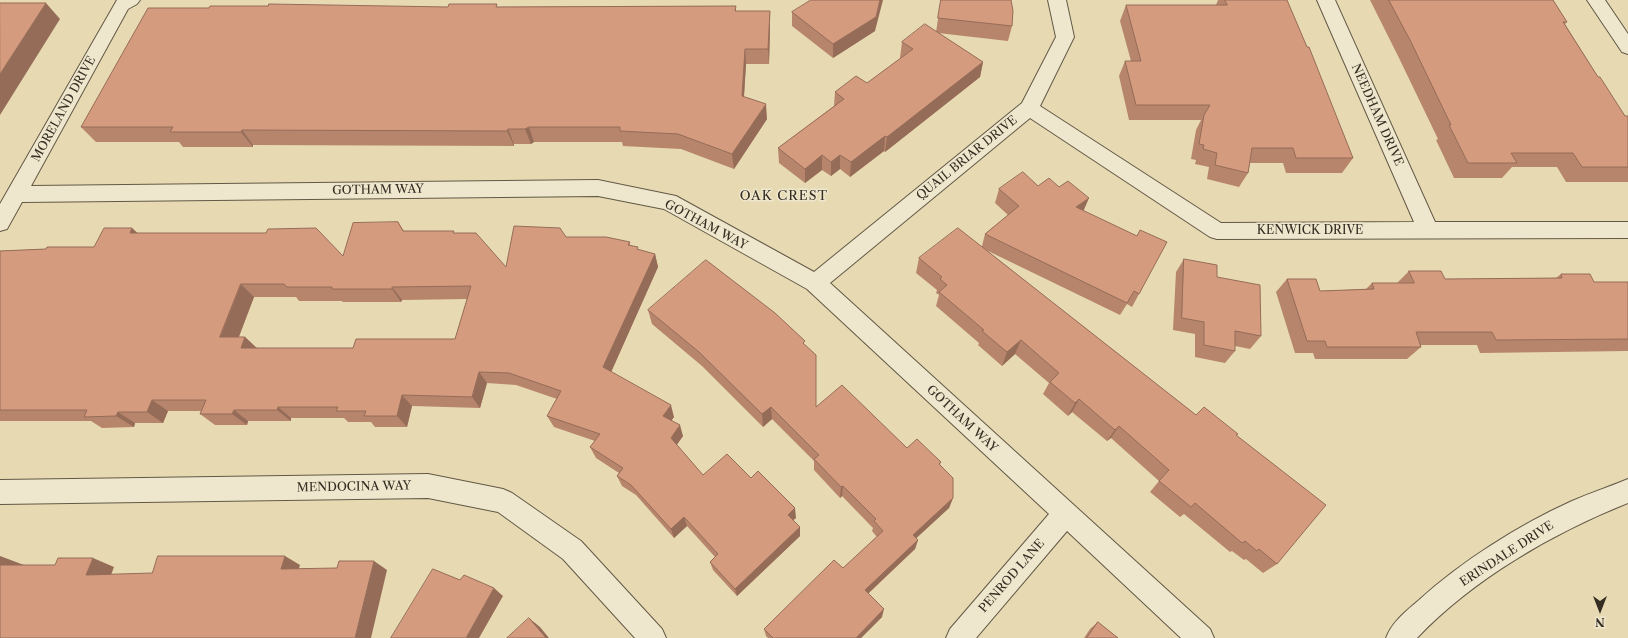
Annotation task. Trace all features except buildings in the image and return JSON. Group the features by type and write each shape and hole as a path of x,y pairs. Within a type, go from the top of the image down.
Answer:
{"street":[{"name":"MORELAND DRIVE","path":"0,223 120,5 131,0"},
{"name":"QUAIL BRIAR DRIVE","path":"815,283 1029,108 1065,37 1057,0"},
{"name":"NEEDHAM DRIVE","path":"1326,0 1428,230"},
{"path":"1601,7 1628,14"},
{"path":"1601,7 1628,48"},
{"name":"KENWICK DRIVE","path":"1029,108 1217,231 1628,230"},
{"name":"GOTHAM WAY","path":"17,194 598,188 669,202 815,283 1065,514 1202,638"},
{"name":"MENDOCINA WAY","path":"0,492 428,486 503,501 572,550 653,638"},
{"name":"ERINDALE DRIVE","path":"1399,638 1434,604 1500,556 1567,516 1628,491"},
{"name":"PENROD LANE","path":"959,638 1065,514"}],"district":[{"name":"OAK CREST","path":"784,196"}]}
